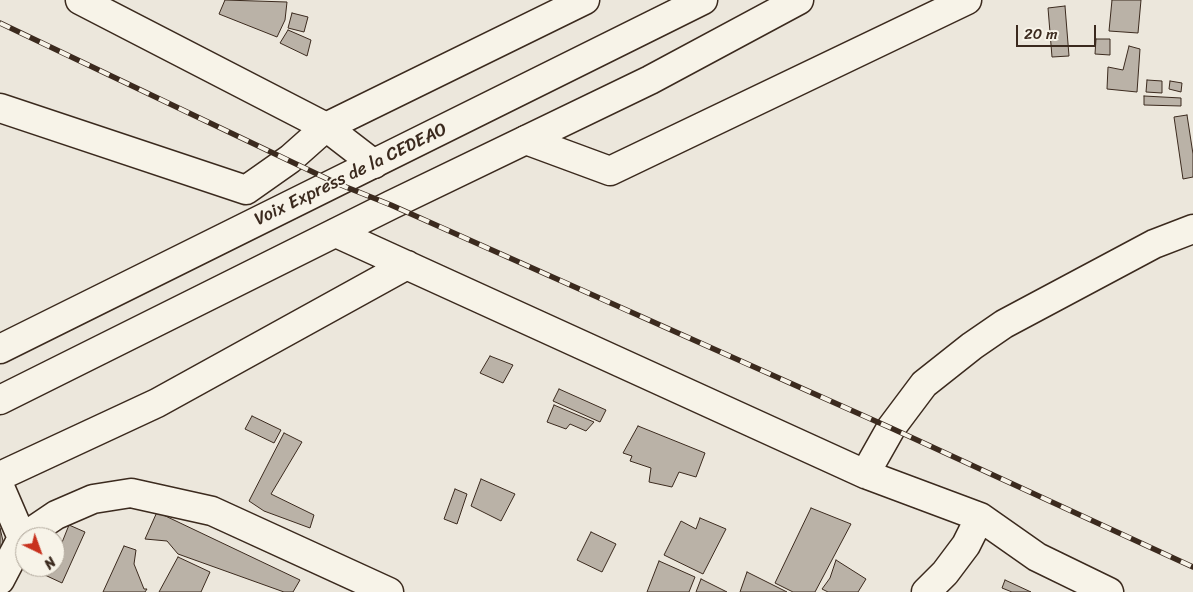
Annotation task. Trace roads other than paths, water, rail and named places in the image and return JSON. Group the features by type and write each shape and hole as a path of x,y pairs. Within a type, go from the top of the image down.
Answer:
{"street":[{"path":"0,108 246,190 290,159 326,127 585,0"},
{"name":"Voix Express de la CEDEAO","path":"0,350 703,0"},
{"path":"0,400 336,234 391,204 650,80 799,0"},
{"path":"526,140 610,171 967,0"},
{"path":"92,3 326,127 374,164"},
{"path":"865,474 891,428 924,384 972,346 1004,324 1137,253 1193,229"},
{"path":"336,234 408,265 865,474 980,517 1037,557 1109,592"},
{"path":"0,476 157,403 408,265"},
{"path":"0,487 17,527"},
{"path":"39,527 63,511 93,499 131,493 212,511 382,590"},
{"path":"926,592 966,545 980,517"},
{"path":"0,580 15,551"}],"railway":[{"path":"0,23 336,183 391,205 891,428 1193,567"}]}
